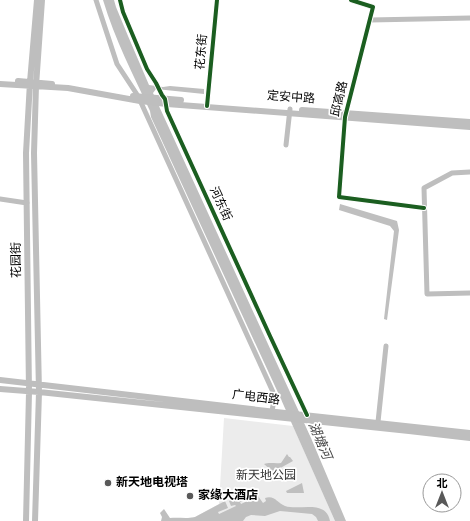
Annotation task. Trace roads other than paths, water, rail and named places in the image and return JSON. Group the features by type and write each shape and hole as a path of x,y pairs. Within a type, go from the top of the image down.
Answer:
{"main road":[{"name":"花园街","path":"35,521 39,384 33,84 37,0"},
{"name":"花园街","path":"26,521 29,383 26,153 42,0"},
{"path":"0,80 141,99"},
{"path":"0,84 33,84"},
{"name":"定安中路","path":"141,99 345,115 470,122"},
{"name":"定安中路","path":"345,115 470,127"},
{"path":"0,380 29,383"},
{"name":"广电西路","path":"29,383 272,411 287,416"},
{"path":"0,389 29,392"},
{"name":"广电西路","path":"29,392 287,416 378,422 470,433"},
{"name":"广电西路","path":"304,417 470,438"}],"street":[{"path":"96,0 117,64 141,99 273,392 274,400 272,411"},
{"name":"河东街","path":"120,0 123,12 147,70 156,83 167,111 273,344 304,417"},
{"name":"花东街","path":"208,104 217,0"},
{"name":"邱高路","path":"351,0 373,7 345,115 339,197 424,208"},
{"path":"370,20 470,18"},
{"path":"286,145 289,111"},
{"path":"470,172 452,173 424,188 427,294 470,293"},
{"path":"0,200 27,203"},
{"path":"378,422 386,346"}],"place":[{"name":"新天地电视塔","path":"108,483"},
{"name":"家缘大酒店","path":"190,496"}],"water label":[{"name":"湖塘河","path":"319,441"}],"park label":[{"name":"新天地公园","path":"266,476"}]}
